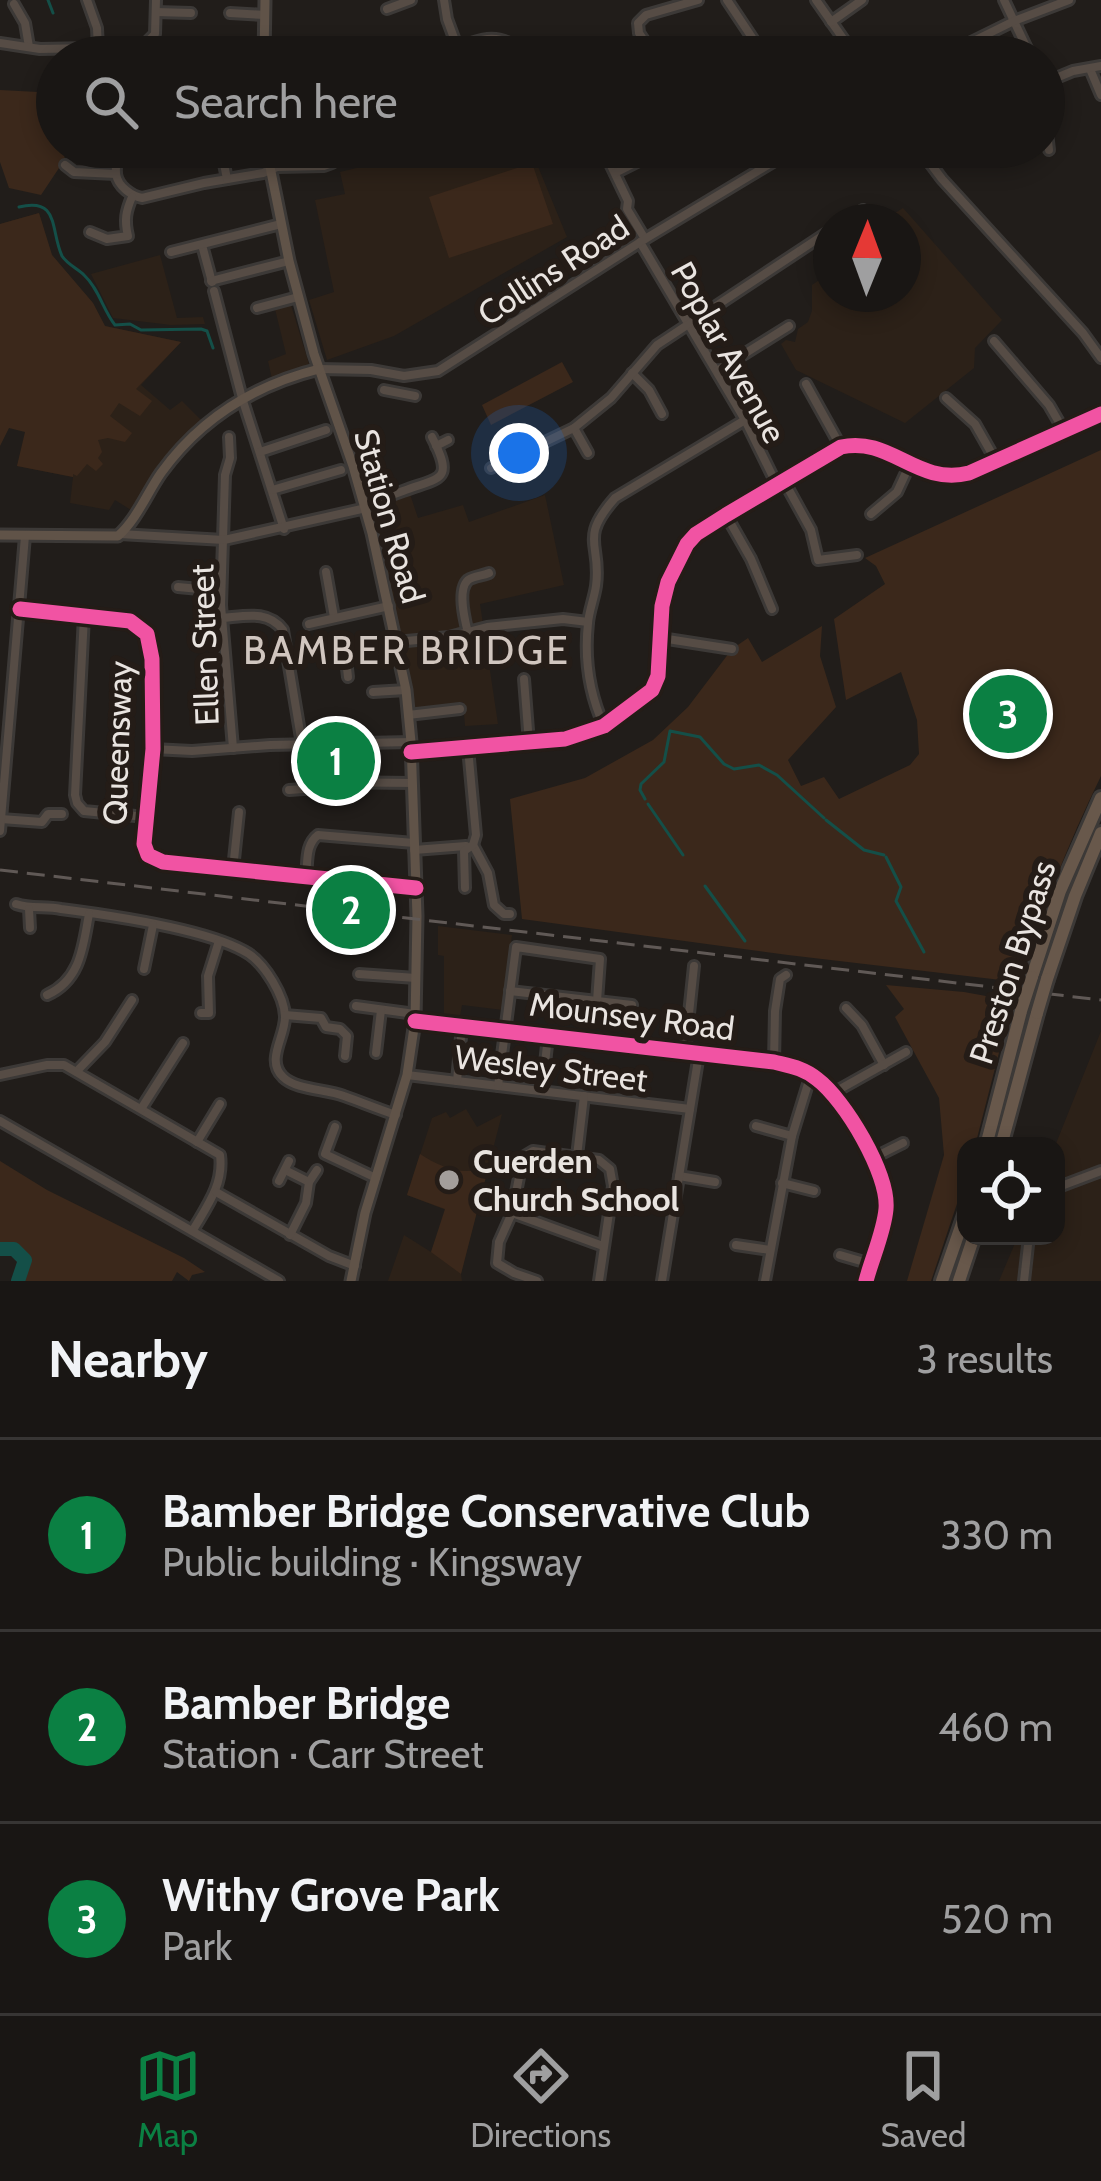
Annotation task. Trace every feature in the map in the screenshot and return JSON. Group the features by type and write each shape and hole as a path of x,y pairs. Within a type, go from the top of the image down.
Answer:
{"highway":[{"name":"Preston Bypass","path":"988,1137 1031,976 1060,891 1101,798"},
{"name":"Preston Bypass","path":"1003,1137 1047,979 1101,833"},
{"path":"942,1281 957,1238"},
{"path":"959,1281 971,1245"}],"main road":[{"path":"264,36 266,0"},
{"name":"Station Road","path":"269,170 298,297 365,506 406,690 411,747 415,1018 407,1075 365,1213 352,1281"},
{"path":"0,535 120,534 161,472 218,413 242,398 319,369"}],"street":[{"path":"87,0 97,36"},
{"path":"153,36 156,0"},
{"path":"386,9 412,0"},
{"path":"444,0 453,36"},
{"path":"641,36 638,23 646,15 698,0"},
{"path":"727,0 751,36"},
{"path":"816,0 841,36"},
{"path":"831,22 862,0"},
{"path":"1004,0 1020,36"},
{"path":"983,36 1069,0"},
{"path":"14,4 25,22 29,47"},
{"path":"156,12 191,13"},
{"path":"230,13 265,15"},
{"path":"0,43 36,47"},
{"path":"1065,74 1101,65"},
{"path":"1090,69 1101,95"},
{"path":"66,168 71,177 116,174"},
{"path":"117,168 116,174 132,196 142,198 277,168"},
{"path":"225,168 227,179"},
{"name":"Poplar Avenue","path":"612,168 642,241 811,530 818,560 857,555"},
{"path":"615,173 625,168"},
{"name":"Collins Road","path":"319,369 404,376 447,367 763,168"},
{"path":"935,168 1101,358"},
{"path":"132,196 125,223 136,244"},
{"path":"171,252 280,224"},
{"path":"90,232 107,238 128,236"},
{"path":"491,468 574,428 610,398 657,345 813,242"},
{"path":"202,245 242,398 284,529"},
{"path":"212,285 289,261"},
{"path":"257,308 298,297"},
{"path":"717,371 789,326"},
{"path":"994,341 1049,405 1064,431"},
{"path":"632,373 649,390 662,414"},
{"path":"404,376 404,394"},
{"path":"806,384 841,447"},
{"path":"388,405 387,391 415,397"},
{"path":"946,398 975,424 996,461"},
{"path":"153,749 191,752 302,744 468,748 578,736 604,726 652,690 658,676 662,606 672,569 696,534 726,514 841,447 876,448 936,475 952,477 1101,414"},
{"path":"604,726 591,698 588,622 597,574 594,529 615,498 745,419"},
{"path":"574,428 587,453"},
{"path":"260,452 326,430"},
{"name":"Ellen Street","path":"229,437 221,591 232,748"},
{"path":"120,534 224,540 365,506 434,482 442,472 443,460 434,441 448,440"},
{"path":"871,514 897,492 910,464"},
{"path":"272,490 341,470"},
{"path":"726,514 772,609"},
{"path":"0,831 26,536"},
{"path":"326,572 334,617"},
{"path":"468,634 464,587 469,580 489,573"},
{"path":"178,587 221,591"},
{"path":"309,624 388,606"},
{"name":"Queensway","path":"20,609 130,621 146,634 152,659 153,749 144,844 148,856 233,869"},
{"path":"84,616 77,803 83,811 146,818"},
{"path":"222,618 266,616 283,630 302,744"},
{"path":"348,677 346,660 397,646 487,627 563,619 588,622"},
{"path":"661,638 732,649"},
{"path":"524,679 529,742"},
{"path":"373,692 406,690"},
{"path":"408,715 460,709"},
{"path":"468,748 476,821 473,845 488,873 494,905 510,914"},
{"path":"289,790 318,788 326,782 412,783"},
{"path":"239,812 233,869 416,888"},
{"path":"1,819 43,822 48,814 62,814"},
{"path":"307,876 308,849 318,835 414,846 473,845"},
{"path":"465,888 464,850 473,845"},
{"path":"16,904 153,925 243,950 256,958 285,1015 275,1060 285,1080 396,1115"},
{"path":"28,909 30,928"},
{"path":"47,995 62,988 76,970 89,914"},
{"path":"144,969 153,925"},
{"path":"201,1013 208,1013 208,976 219,941"},
{"path":"498,1086 516,947 600,958 597,1001"},
{"path":"685,1052 694,965"},
{"path":"359,974 416,978"},
{"path":"774,1062 775,1011 780,979 786,975"},
{"path":"511,991 632,1005"},
{"path":"77,1071 105,1042 132,1000"},
{"name":"Mounsey Road","path":"356,1006 462,1027 774,1062 811,1074 833,1093 885,1190 886,1211 866,1281"},
{"path":"846,1008 862,1025 884,1065"},
{"path":"376,1053 381,1010"},
{"path":"285,1015 321,1018 326,1028 340,1029 347,1036 345,1056"},
{"path":"457,1081 462,1027"},
{"path":"542,1091 548,1036"},
{"path":"141,1109 183,1043"},
{"path":"833,1093 906,1052"},
{"path":"662,1281 699,1054"},
{"path":"0,1075 64,1065 220,1155 216,1192 193,1230"},
{"path":"765,1281 792,1136 811,1074"},
{"name":"Wesley Street","path":"407,1075 690,1109"},
{"path":"577,1156 584,1096"},
{"path":"197,1142 220,1104"},
{"path":"0,1121 276,1280"},
{"path":"756,1126 792,1136"},
{"path":"335,1127 325,1154 376,1178"},
{"path":"871,1159 903,1143"},
{"path":"537,1281 497,1263 525,1154 533,1151 604,1161 610,1168 613,1186 599,1281"},
{"path":"279,1181 287,1166 310,1183"},
{"path":"290,1235 316,1170"},
{"path":"1065,1185 1101,1171"},
{"path":"680,1176 715,1182"},
{"path":"782,1184 814,1191"},
{"path":"216,1192 328,1256 355,1266"},
{"path":"512,1213 603,1246"},
{"path":"736,1245 770,1250"},
{"path":"1024,1281 1028,1245"},
{"path":"840,1255 871,1264"}],"shaded area":[{"path":"0,90 36,92 36,168 59,168 41,195 9,188 0,162"},
{"path":"356,168 539,168 567,237 394,336 327,360 309,300 334,292 315,200 345,194 340,172"},
{"path":"517,168 534,168 553,224 449,258 429,197"},
{"path":"39,213 52,255 93,303 105,326 181,342 141,385 170,410 182,401 201,420 158,465 131,510 115,500 109,510 70,503 73,477 17,466 31,413 0,224"},
{"path":"39,213 52,255 93,303 105,326 181,342 136,389 152,401 140,416 119,403 110,416 132,433 125,442 98,440 102,452 98,458 103,464 96,471 87,464 73,477 17,466 25,432 9,428 0,446 0,224"},
{"path":"921,228 1002,320 975,348 974,368 905,423 796,370 781,344 795,342 798,329 808,322 812,285 813,312 921,312"},
{"path":"160,255 177,318 203,317 205,324 113,318 91,274"},
{"path":"291,305 309,364 272,379 268,361 286,354 275,309"},
{"path":"562,362 573,382 491,425 482,405"},
{"path":"1101,450 1101,776 1056,878 1018,982 522,919 510,799 585,778 653,740 688,707 732,649 748,638 762,662 822,626 820,656 836,707 788,760 801,786 824,777 839,799 910,765 919,754 917,720 901,672 846,700 834,619 885,584 876,566 865,558"},
{"path":"408,488 418,518 463,505 469,522 545,495 564,585 480,604 498,724 465,726 463,702 412,708 366,500"},
{"path":"438,926 512,935 503,1010 462,1005 459,1022 444,1021 444,956 438,955"},
{"path":"886,985 1011,995 1012,1002 977,1137 957,1137 957,1204 931,1281 907,1281 944,1155 939,1098 895,1017 904,1009"},
{"path":"1101,1031 1101,1281 999,1281 1014,1245 1065,1245 1065,1137 1059,1137"},
{"name":"Cuerden Church School","path":"466,1109 477,1127 502,1114 462,1281 388,1281 404,1235 431,1252 446,1210 407,1195 432,1118 446,1112 450,1118"},
{"path":"420,1154 454,1170 489,1165 461,1274 431,1252 445,1209 407,1195"},
{"path":"0,1161 205,1272 192,1275 189,1281 177,1272 172,1281 19,1281 25,1259 14,1250 0,1249"}],"waterway":[{"path":"48,0 53,13"},
{"path":"19,207 32,205 47,211 62,256 89,281 115,325 130,324 141,330 201,329 207,331 213,348"},
{"path":"645,799 641,784 664,762 670,731 700,737 734,769 759,765 777,775 824,818"},
{"path":"648,804 683,855"},
{"path":"826,820 864,850 884,855"},
{"path":"886,857 901,887 896,901 924,952"},
{"path":"705,886 745,941"},
{"path":"0,1249 14,1249 25,1260 18,1281"}],"railway":[{"path":"0,870 1101,1000"}],"cycle path":[{"path":"411,752 565,739 604,726 652,690 658,676 662,606 687,544 726,515 841,447 875,448 934,473 969,473 1101,414"},
{"path":"20,609 130,621 147,634 152,659 153,749 144,844 148,855 163,862 416,888"},
{"path":"415,1021 774,1062 807,1072 828,1089 852,1120 873,1158 885,1194 885,1218 866,1281"}],"place":[{"name":"Withy Grove Park","path":"1008,714"},
{"name":"Bamber Bridge Conservative Club","path":"336,761"},
{"name":"Bamber Bridge","path":"351,910"},
{"name":"Cuerden Church School","path":"449,1180"}],"district":[{"name":"BAMBER BRIDGE","path":"407,650"}]}
